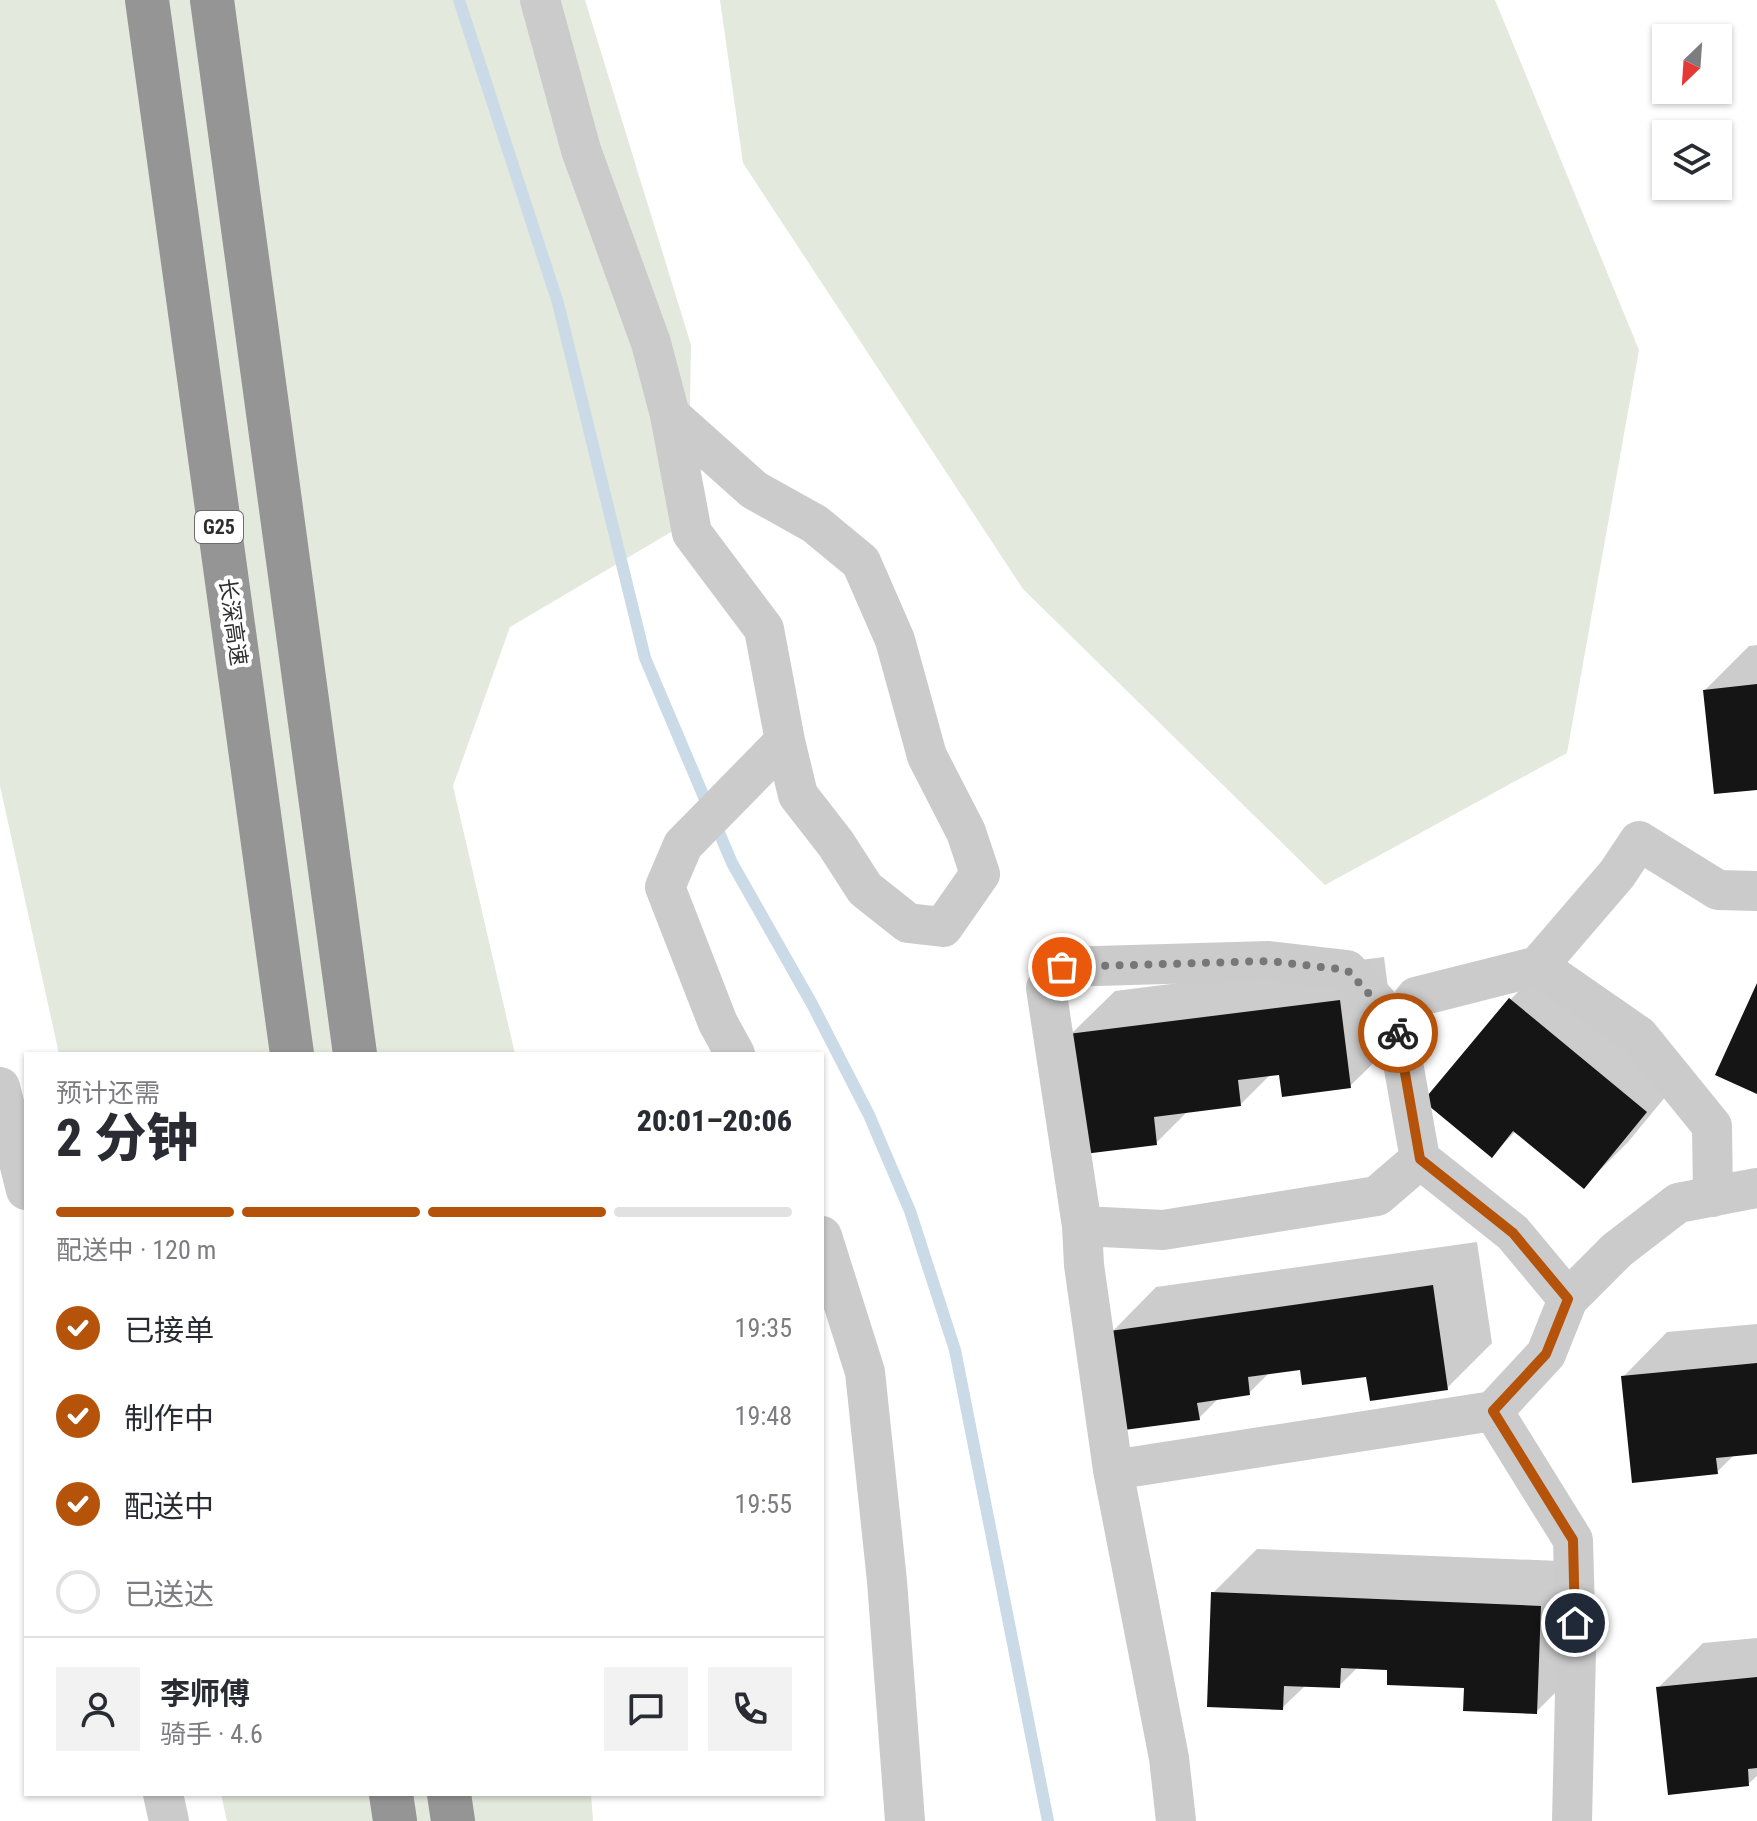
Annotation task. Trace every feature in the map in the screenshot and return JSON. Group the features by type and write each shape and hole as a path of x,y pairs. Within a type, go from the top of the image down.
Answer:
{"highway":[{"name":"长深高速","path":"147,0 292,1052"},
{"path":"212,0 355,1052"},
{"path":"391,1796 395,1821"},
{"path":"449,1796 453,1821"}],"street":[{"path":"540,0 581,150 651,343 670,415 692,533 764,629 798,795 836,844 865,889 908,923 943,927 980,874 966,832 927,756 895,640 861,562 815,524 754,490 670,415"},
{"path":"734,1052 718,1023 665,887 683,845 785,741"},
{"path":"1396,1023 1416,997 1538,966 1617,874 1639,841 1718,890 1757,891"},
{"path":"1176,1821 1169,1758 1113,1470 1084,1265 1082,1226 1046,988 1062,967 1269,961 1347,970 1396,1023 1420,1159 1513,1233 1568,1299"},
{"path":"1538,966 1639,1036 1712,1126 1713,1197"},
{"path":"0,1087 24,1182"},
{"path":"1082,1226 1163,1230 1377,1196 1420,1159"},
{"path":"1113,1470 1493,1411 1546,1354 1568,1299 1617,1250 1678,1203 1757,1188"},
{"path":"824,1242 865,1372 887,1581 905,1821"},
{"path":"1493,1411 1573,1540 1576,1651 1572,1821"},
{"path":"163,1796 169,1821"}],"shaded area":[{"path":"0,0 585,0 691,345 688,522 510,627 453,786 515,1052 59,1052 0,786"},
{"path":"720,0 1495,0 1639,350 1567,753 1325,885 1023,589 743,163"},
{"path":"221,1796 591,1796 593,1821 227,1821"}],"building":[{"path":"1757,684 1757,790 1714,794 1703,690"},
{"path":"1757,983 1757,1094 1715,1075"},
{"path":"1509,998 1647,1112 1584,1189 1513,1131 1492,1158 1423,1101"},
{"path":"1340,1000 1351,1088 1282,1097 1279,1075 1238,1080 1241,1106 1154,1117 1157,1145 1084,1154 1068,1034"},
{"path":"1433,1285 1448,1390 1370,1401 1366,1377 1302,1385 1300,1370 1248,1377 1250,1395 1197,1403 1200,1420 1124,1430 1110,1331"},
{"path":"1757,1363 1757,1454 1716,1458 1718,1474 1632,1483 1621,1376"},
{"path":"1211,1592 1541,1606 1537,1714 1463,1711 1464,1688 1387,1685 1387,1670 1341,1668 1340,1688 1284,1686 1283,1710 1207,1707"},
{"path":"1757,1677 1757,1768 1748,1769 1749,1786 1668,1795 1656,1687"}],"waterway":[{"path":"459,0 558,303 645,658 732,863 812,1004 869,1115 910,1211 955,1350 1048,1821"}],"way so far":[{"path":"1062,967 1269,961 1347,970 1396,1023 1398,1033"}],"route":[{"path":"1398,1033 1420,1159 1513,1233 1568,1299 1546,1354 1493,1411 1573,1540 1575,1623"}]}
